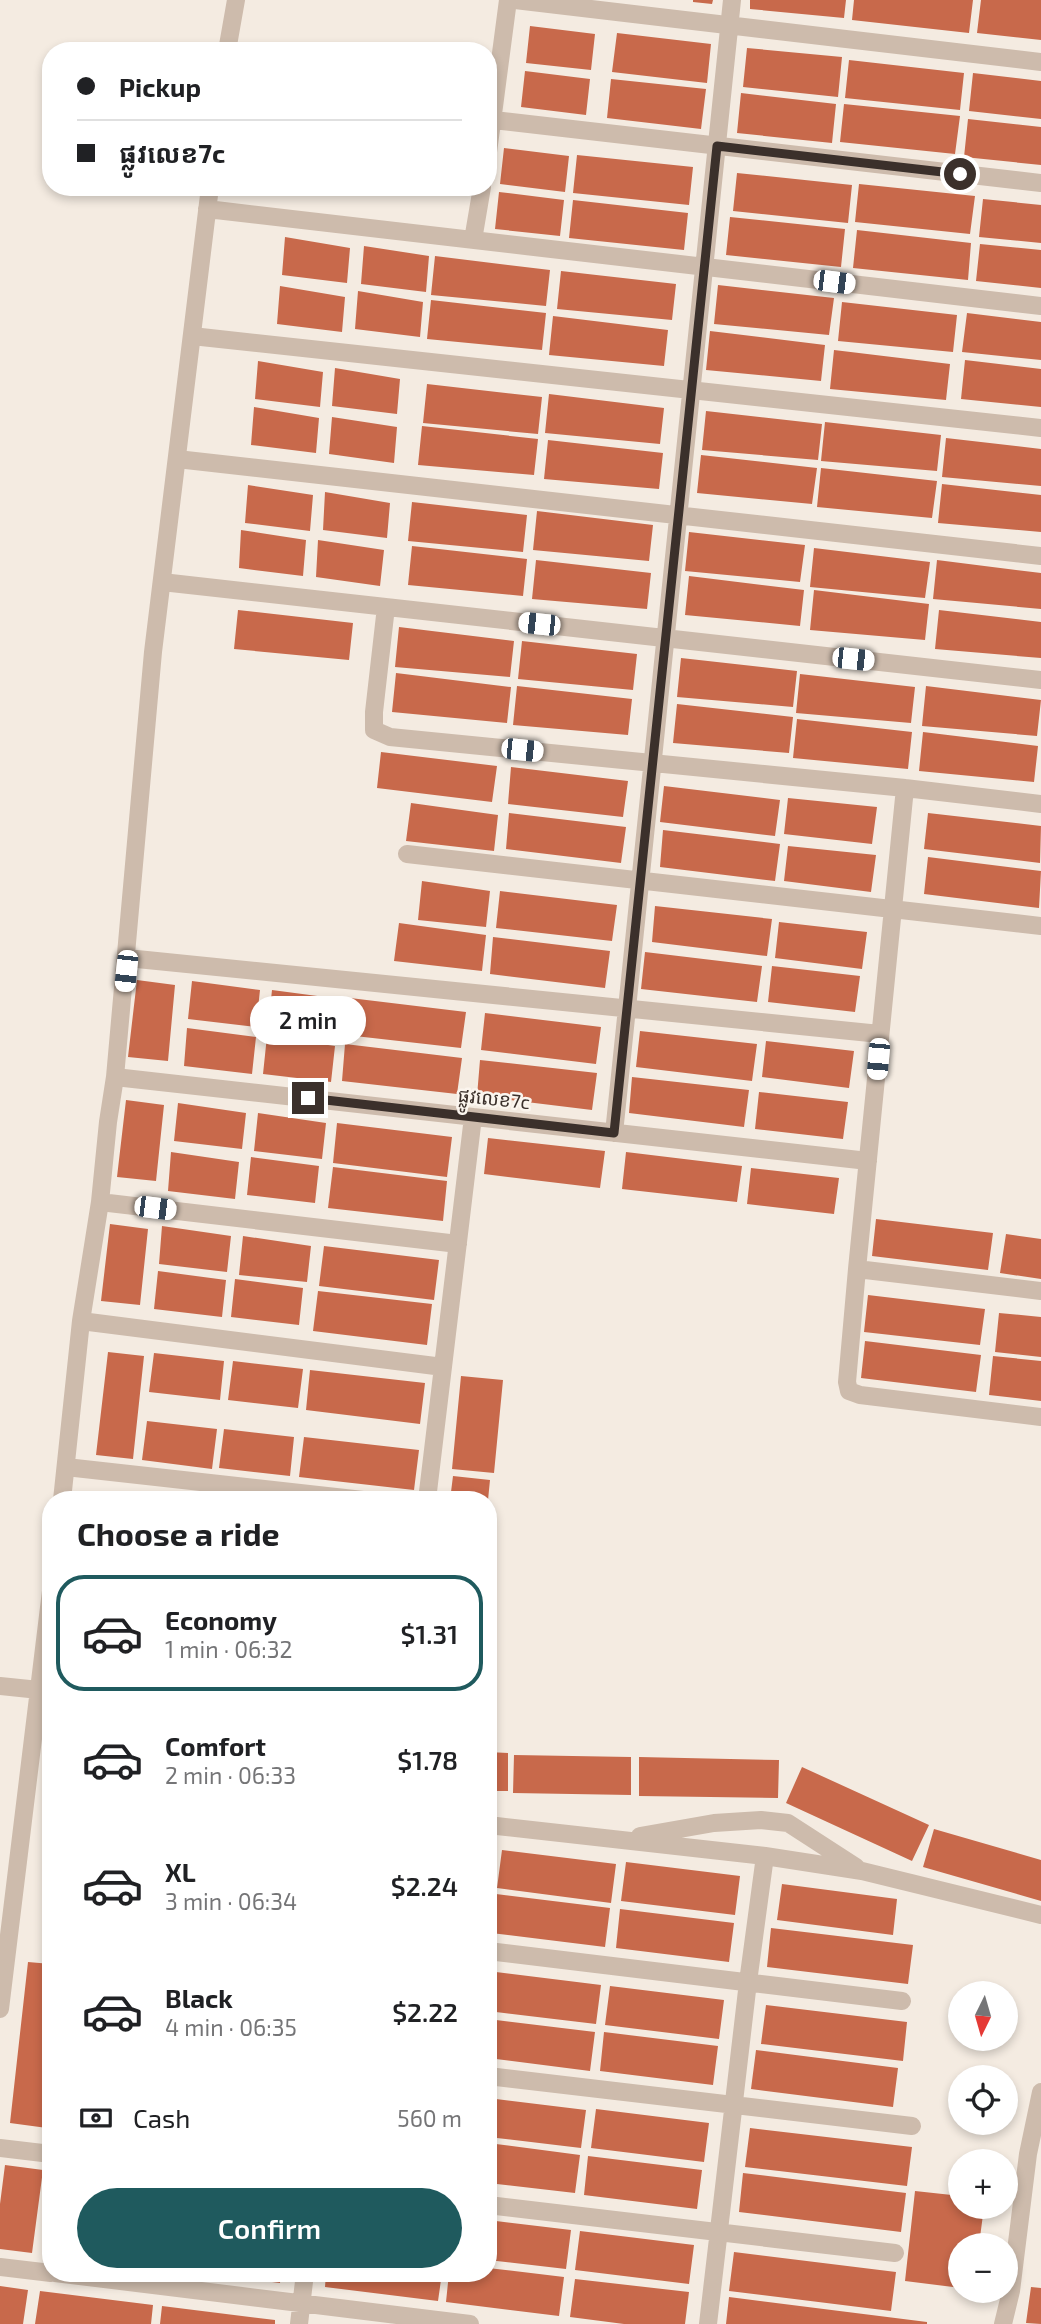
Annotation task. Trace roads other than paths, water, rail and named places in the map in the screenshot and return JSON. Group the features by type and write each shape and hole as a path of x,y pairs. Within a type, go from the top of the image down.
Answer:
{"street":[{"path":"229,42 236,0"},
{"path":"497,94 508,0"},
{"path":"515,0 1041,62"},
{"path":"614,1133 732,0"},
{"path":"497,120 1041,183"},
{"path":"63,1491 81,1321 100,1202 115,1077 151,677 209,196"},
{"path":"473,240 480,196"},
{"path":"207,209 1041,306"},
{"path":"192,336 1041,428"},
{"path":"177,459 1041,556"},
{"path":"162,582 1041,680"},
{"path":"386,607 374,730 390,737 1041,804"},
{"path":"905,788 847,1382 849,1391 860,1395 1041,1417"},
{"path":"407,854 1041,926"},
{"path":"127,958 880,1034"},
{"name":"ផ្លូវលេខ7c","path":"115,1077 868,1161"},
{"path":"428,1491 474,1117"},
{"path":"100,1202 458,1244"},
{"path":"857,1269 1041,1291"},
{"path":"81,1321 443,1367"},
{"path":"66,1467 282,1491"},
{"path":"0,2009 42,1667"},
{"path":"0,1686 39,1690"},
{"path":"622,1839 715,1823 761,1820 788,1823 862,1871"},
{"path":"497,1826 765,1856 862,1871 1041,1914"},
{"path":"708,2324 765,1856"},
{"path":"497,1952 902,2001"},
{"path":"497,2077 912,2126"},
{"path":"1003,2324 1011,2291 1028,2154 1041,2092"},
{"path":"0,2148 42,2153"},
{"path":"497,2206 895,2253"},
{"path":"0,2267 42,2272"},
{"path":"127,2282 470,2324"},
{"path":"299,2324 304,2282"}]}
